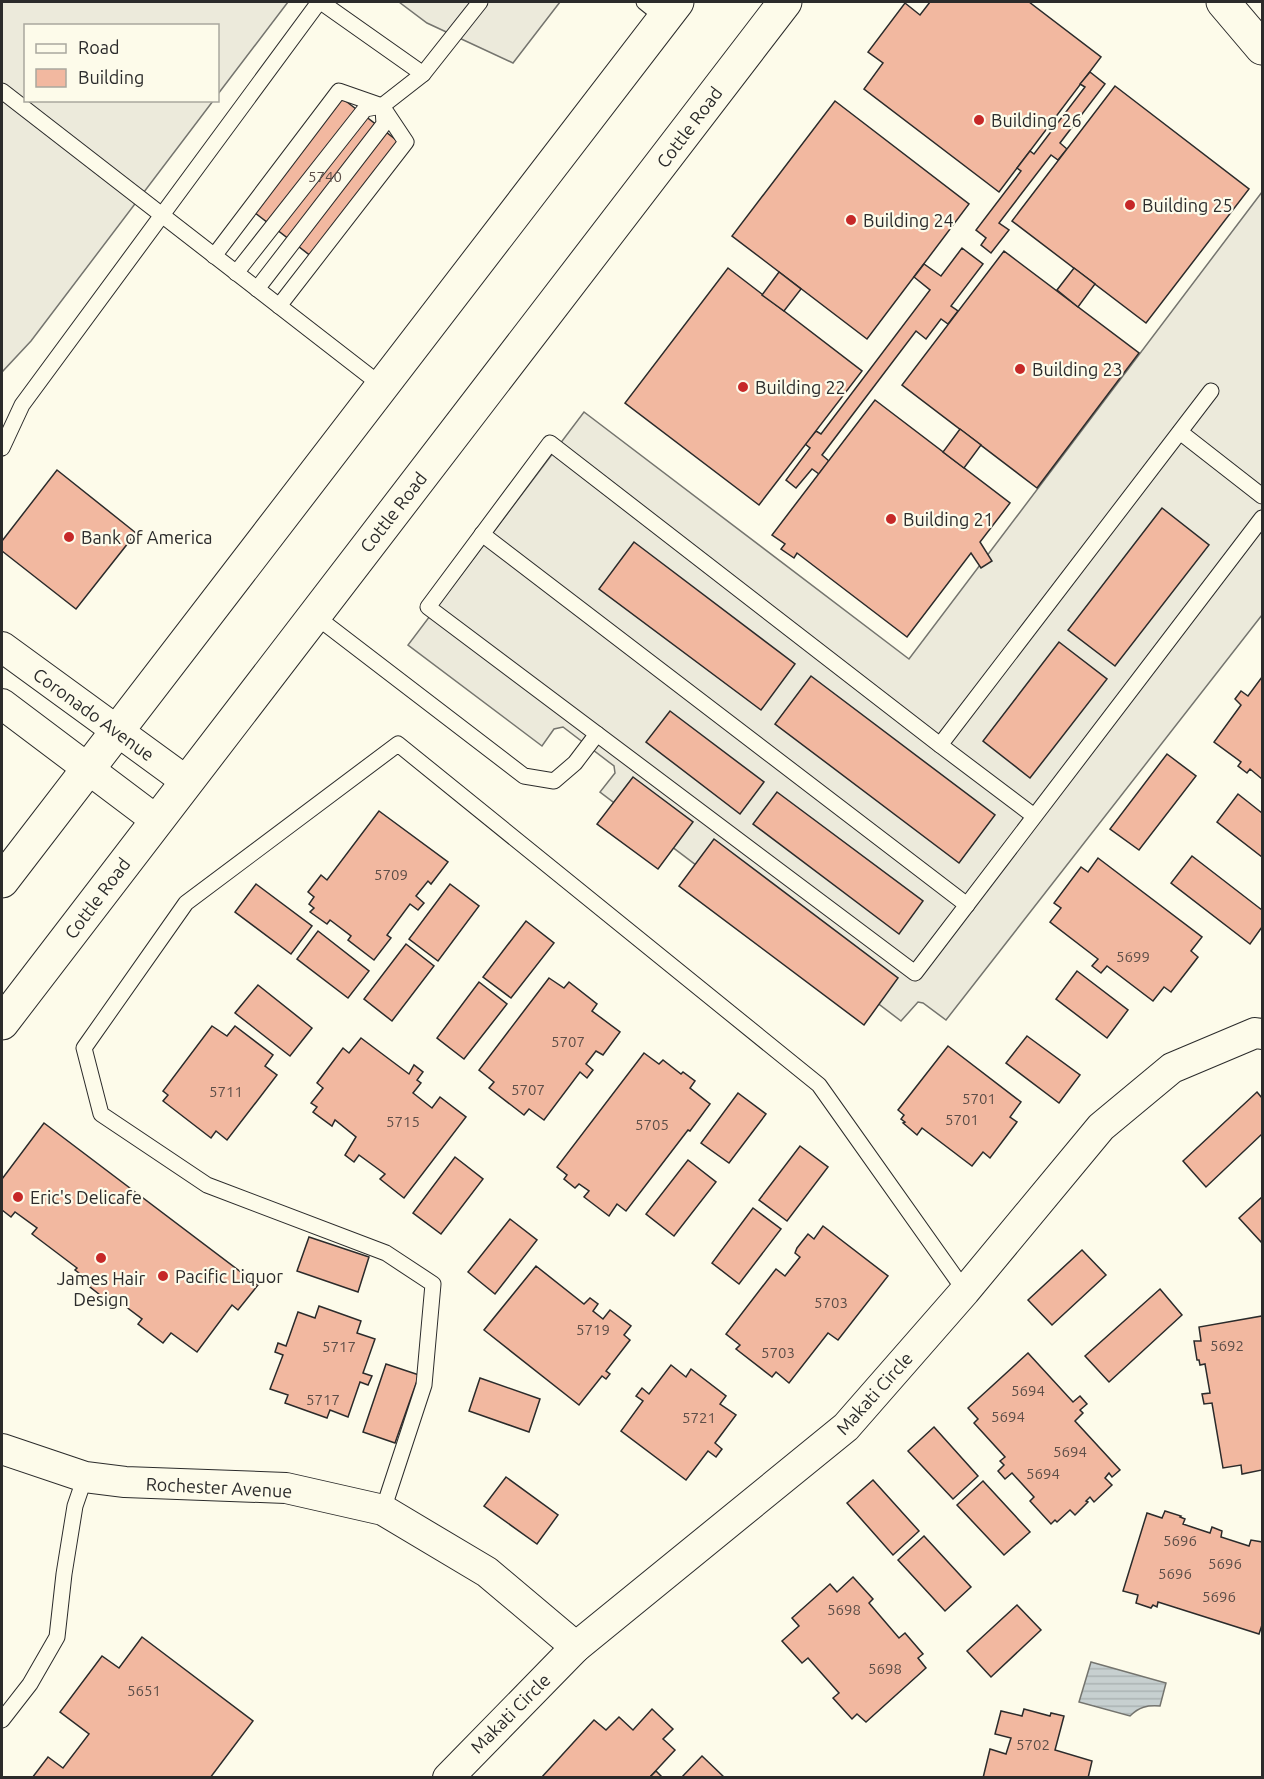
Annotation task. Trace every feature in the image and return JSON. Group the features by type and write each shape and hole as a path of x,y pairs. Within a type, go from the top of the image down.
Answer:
{"main road":[{"name":"Cottle Road","path":"2,1023 785,2"},
{"path":"1223,2 1263,48"},
{"path":"2,881 381,385 662,7"}],"street":[{"name":"Coronado Avenue","path":"2,647 186,781"},
{"path":"2,704 156,820"},
{"name":"Makati Circle","path":"448,1778 576,1647 846,1427 965,1291 1101,1127 1172,1068 1255,1033 1263,1034"},
{"name":"Rochester Avenue","path":"2,1449 85,1477 125,1482 286,1488 383,1510 487,1572 576,1647"}],"lane":[{"path":"2,448 22,405 320,2 423,74"},
{"path":"236,273 364,109 382,106 423,74 480,2"},
{"path":"214,256 339,91 382,106 406,142 279,306"},
{"path":"2,92 381,385"},
{"path":"257,289 384,124 382,106"},
{"path":"940,745 1211,391"},
{"path":"1180,432 1263,496"},
{"path":"1034,816 550,443 428,607 915,973 1263,518"},
{"path":"482,534 967,905"},
{"path":"314,615 524,776 554,781 575,763 597,734"},
{"path":"383,1510 424,1384 433,1284 386,1252 207,1185 101,1114 84,1048 186,903 398,744 819,1085 965,1291"},
{"path":"2,1720 30,1684 57,1636 75,1506 85,1477"}],"shaded area":[{"path":"2,2 288,2 219,93 219,24 24,24 24,102 212,102 31,341 2,372"},
{"path":"399,2 560,2 513,63 427,23"},
{"path":"1262,192 1262,615 946,1020 923,1003 918,1002 901,1021 600,792 615,773 614,766 563,727 554,729 542,746 408,645 584,412 909,659"},
{"path":"1091,1662 1166,1683 1160,1706 1144,1707 1130,1716 1079,1702"}],"building":[{"name":"Building 26","path":"930,2 1029,2 1101,57 999,192 864,89 883,63 868,52 905,3 920,15"},
{"path":"1090,72 1105,84 1060,143 1067,149 1058,160 1051,155 999,223 1009,230 991,253 981,245 986,238 976,230 1021,171 1017,168 1030,151 1034,154 1085,87 1080,84"},
{"name":"Building 25","path":"1115,86 1249,189 1146,323 1012,221"},
{"path":"334,92 404,146 316,260 246,206"},
{"name":"Building 24","path":"835,101 969,204 867,339 732,236"},
{"path":"962,248 983,264 951,306 958,311 948,324 941,319 926,339 916,331 822,455 829,461 819,474 812,469 796,488 786,480 810,448 805,444 816,431 821,434 930,290 914,277 924,264 941,276"},
{"name":"Building 23","path":"1004,251 1139,353 1037,488 902,385"},
{"name":"Building 22","path":"728,268 862,371 759,505 625,403"},
{"path":"1074,268 1095,284 1078,307 1057,290"},
{"path":"779,272 801,289 784,311 762,295"},
{"name":"Building 21","path":"875,400 1010,503 980,542 992,561 981,568 971,553 907,637 797,553 794,558 781,549 785,544 772,535"},
{"path":"960,429 981,445 964,468 943,452"},
{"name":"Bank of America","path":"57,470 136,533 76,609 2,551 2,541"},
{"path":"1162,508 1209,545 1115,666 1068,630"},
{"path":"634,542 795,664 761,710 599,589"},
{"path":"1059,642 1107,679 1030,778 983,741"},
{"path":"811,676 995,815 959,863 775,724"},
{"path":"1262,677 1262,779 1250,769 1247,773 1238,766 1241,762 1214,742 1241,705 1235,699 1241,691 1248,696"},
{"path":"670,711 764,782 740,814 646,742"},
{"path":"1167,754 1196,776 1139,850 1110,829"},
{"path":"633,777 693,822 658,869 597,824"},
{"path":"777,792 923,901 899,934 753,824"},
{"path":"1238,794 1262,813 1262,857 1217,822"},
{"path":"379,811 448,862 431,884 428,881 416,896 424,903 418,910 410,904 387,935 391,938 374,960 348,940 351,936 330,920 327,924 310,912 314,908 309,904 314,897 308,892 321,875 327,880"},
{"path":"714,839 898,978 864,1025 679,886"},
{"path":"1192,856 1262,910 1262,927 1250,944 1171,883"},
{"path":"1098,858 1202,937 1191,951 1198,957 1171,992 1164,987 1153,1001 1107,966 1101,973 1092,966 1098,959 1050,922 1061,908 1054,903 1081,867 1088,872"},
{"path":"256,884 312,926 291,954 235,912"},
{"path":"450,884 479,906 438,961 409,939"},
{"path":"526,921 554,943 511,998 483,977"},
{"path":"318,931 369,971 348,998 297,959"},
{"path":"406,944 434,966 392,1021 364,999"},
{"path":"1077,971 1128,1010 1107,1038 1056,999"},
{"path":"549,978 564,988 569,982 597,1004 592,1011 620,1032 603,1055 596,1051 586,1064 593,1070 587,1078 580,1072 544,1120 529,1109 524,1115 489,1088 494,1082 479,1070"},
{"path":"479,982 507,1004 464,1059 437,1038"},
{"path":"258,985 312,1028 290,1056 235,1013"},
{"path":"212,1026 227,1036 235,1026 273,1055 265,1066 277,1075 227,1140 216,1131 211,1138 163,1101 168,1095 163,1091"},
{"path":"1027,1036 1080,1075 1059,1103 1006,1063"},
{"path":"361,1038 409,1074 414,1065 423,1072 417,1080 421,1083 413,1093 432,1108 440,1097 466,1117 404,1198 380,1179 385,1174 359,1155 354,1162 345,1155 356,1137 335,1120 332,1126 313,1112 317,1107 311,1103 323,1088 317,1083 343,1048 349,1053"},
{"path":"948,1046 1021,1102 1010,1117 1017,1122 990,1158 983,1152 972,1166 922,1128 917,1135 903,1123 905,1122 901,1119 904,1115 898,1110"},
{"path":"644,1053 659,1064 663,1060 681,1074 683,1072 695,1081 690,1088 710,1104 626,1211 617,1204 609,1216 584,1197 589,1191 579,1184 575,1188 564,1179 567,1175 557,1167"},
{"path":"1257,1092 1262,1098 1262,1134 1206,1187 1183,1161"},
{"path":"738,1093 766,1114 729,1163 701,1143"},
{"path":"44,1123 258,1285 238,1310 232,1305 197,1352 171,1333 163,1343 138,1324 142,1319 117,1300 113,1305 90,1287 92,1283 75,1270 77,1268 32,1234 37,1228 15,1212 11,1217 2,1210 2,1179"},
{"path":"800,1146 828,1167 787,1221 759,1200"},
{"path":"455,1157 483,1179 441,1234 413,1213"},
{"path":"688,1160 716,1182 674,1236 646,1214"},
{"path":"1262,1197 1262,1243 1239,1218"},
{"path":"753,1208 781,1229 739,1284 712,1263"},
{"path":"510,1219 537,1240 495,1294 468,1272"},
{"path":"823,1226 888,1276 838,1340 828,1333 789,1383 776,1372 772,1377 736,1349 740,1345 726,1334 776,1269 785,1276 800,1257 795,1253 797,1248 808,1234 814,1239"},
{"path":"309,1237 369,1257 358,1292 297,1271"},
{"path":"1082,1250 1106,1275 1052,1325 1028,1300"},
{"path":"536,1266 584,1304 590,1298 598,1304 593,1311 603,1319 610,1310 631,1326 624,1335 630,1340 606,1371 610,1374 606,1379 602,1376 579,1405 484,1330"},
{"path":"1160,1289 1182,1315 1109,1382 1085,1356"},
{"path":"319,1306 361,1321 357,1333 375,1339 363,1373 372,1376 368,1385 360,1382 348,1417 330,1410 327,1418 285,1403 288,1395 270,1389 283,1355 275,1352 278,1343 286,1346 298,1312 315,1318"},
{"path":"1262,1316 1262,1470 1242,1474 1241,1465 1223,1468 1212,1403 1204,1404 1202,1394 1210,1393 1205,1364 1200,1365 1197,1360 1194,1341 1201,1341 1199,1327"},
{"path":"1028,1353 1073,1402 1080,1396 1087,1404 1080,1410 1083,1413 1075,1421 1120,1470 1112,1477 1109,1473 1105,1478 1112,1485 1094,1502 1090,1497 1075,1515 1070,1510 1057,1522 1055,1520 1051,1524 1030,1501 1034,1497 1012,1473 1005,1479 998,1471 1004,1465 1000,1461 1005,1457 974,1423 978,1419 968,1408"},
{"path":"386,1364 419,1375 395,1443 363,1432"},
{"path":"671,1365 686,1377 691,1369 726,1396 720,1404 736,1415 715,1443 722,1449 716,1457 708,1451 686,1480 621,1431 643,1401 636,1396 642,1388 649,1394"},
{"path":"480,1378 540,1399 529,1432 469,1411"},
{"path":"934,1427 978,1476 953,1499 908,1451"},
{"path":"506,1477 558,1515 537,1544 484,1506"},
{"path":"873,1480 919,1531 893,1555 847,1503"},
{"path":"983,1481 1030,1532 1004,1555 957,1505"},
{"path":"1165,1511 1181,1516 1185,1519 1183,1524 1210,1533 1212,1527 1222,1531 1221,1537 1249,1546 1251,1540 1262,1542 1262,1625 1259,1634 1158,1602 1157,1607 1153,1605 1151,1608 1136,1603 1138,1595 1123,1591 1147,1513 1162,1518"},
{"path":"924,1536 971,1587 945,1611 898,1560"},
{"path":"853,1577 873,1599 869,1603 899,1638 905,1633 923,1654 918,1658 926,1668 866,1722 857,1714 852,1719 833,1698 839,1693 808,1658 802,1663 782,1641 799,1626 792,1618 830,1584 837,1592"},
{"path":"1017,1605 1041,1630 991,1677 967,1651"},
{"path":"142,1637 253,1721 210,1778 32,1778 48,1757 63,1768 89,1734 60,1712 102,1656 119,1668"},
{"path":"652,1709 673,1729 663,1739 675,1750 649,1778 541,1778 594,1720 606,1730 619,1717 633,1730"},
{"path":"1024,1709 1050,1716 1051,1713 1064,1716 1055,1750 1092,1761 1088,1778 983,1778 990,1749 1006,1754 1011,1738 995,1734 1001,1711 1022,1716"},
{"path":"702,1756 725,1778 681,1778"},
{"path":"656,1771 663,1778 649,1778"}],"place":[{"name":"Building 26","path":"979,120"},
{"name":"Building 25","path":"1130,205"},
{"name":"Building 24","path":"851,220"},
{"name":"Building 23","path":"1020,369"},
{"name":"Building 22","path":"743,387"},
{"name":"Building 21","path":"891,519"},
{"name":"Bank of America","path":"69,537"},
{"name":"Eric's Delicafe","path":"18,1197"},
{"name":"James Hair Design","path":"101,1258"},
{"name":"Pacific Liquor","path":"163,1276"}]}
